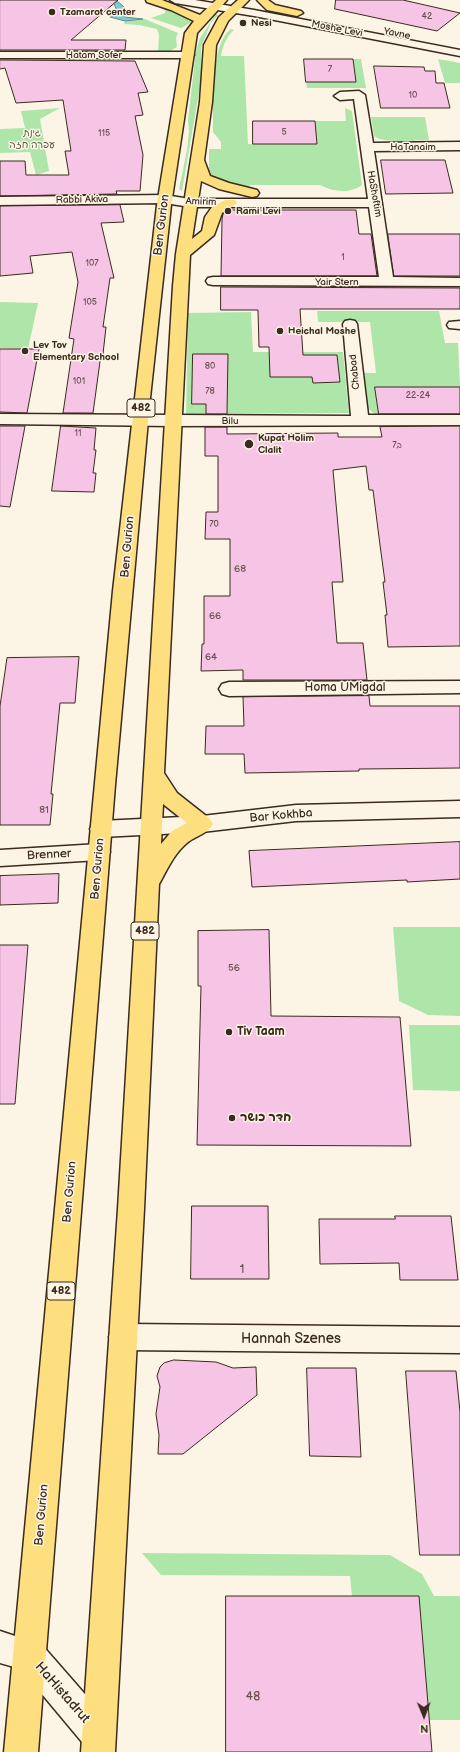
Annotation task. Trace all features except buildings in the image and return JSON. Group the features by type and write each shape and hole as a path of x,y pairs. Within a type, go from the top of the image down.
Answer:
{"main road":[{"path":"151,0 175,8 201,20"},
{"path":"262,0 271,8 297,13"},
{"path":"219,5 254,12"},
{"name":"Ben Gurion","path":"22,1752 100,841 140,421 165,199 191,33 201,20 219,5"},
{"name":"Ben Gurion","path":"98,1744 123,1337 150,826 183,254 206,102 210,45 219,5"},
{"path":"197,160 205,178 224,186 252,194"},
{"path":"183,254 209,232 213,213 219,207 230,203"},
{"path":"147,886 164,855 180,837 202,824 170,798 153,772"}],"street":[{"name":"Moshe Levi","path":"175,0 219,5 239,5 254,12 460,53"},
{"name":"Yavne","path":"239,5 297,13 460,46"},
{"name":"Hatam Sofer","path":"0,55 188,55"},
{"name":"HaShoftim","path":"341,101 359,95 387,282"},
{"name":"HaTanaim","path":"366,147 460,146"},
{"name":"Amirim","path":"165,199 252,194 375,198"},
{"name":"Amirim","path":"191,198 230,203 375,198"},
{"name":"Rabbi Akiva","path":"0,201 165,199"},
{"name":"Yair Stern","path":"213,281 460,282"},
{"name":"Chabad","path":"350,324 360,420"},
{"name":"Bilu","path":"0,419 140,421 460,420"},
{"name":"Homa UMigdal","path":"229,689 460,687"},
{"name":"Bar Kokhba","path":"100,841 150,826 202,824 296,814 460,809"},
{"name":"Brenner","path":"0,858 100,841"},
{"name":"Hannah Szenes","path":"123,1337 460,1340"},
{"name":"HaHistadrut","path":"0,1647 30,1656 98,1744"}],"green space":[{"path":"160,7 175,11 191,19 192,22 181,28 151,18 165,13 165,10"},
{"path":"216,14 218,15 211,23 201,47 201,81 182,191 179,189 187,150 189,131 188,120 196,51 200,38"},
{"path":"145,19 178,33 176,38 177,47 170,51 158,51 159,35 157,29 139,25 124,24 125,21"},
{"path":"231,29 234,30 225,42 221,56 244,56 248,144 317,144 315,121 346,121 345,108 352,111 362,185 352,190 341,191 320,185 249,185 254,190 218,180 209,173 209,149 221,149 221,142 213,132 213,93 216,62 219,48 224,37"},
{"path":"353,59 361,59 366,88 307,88 306,82 356,82"},
{"path":"438,59 460,63 460,83 445,83"},
{"name":"גינת עפרה חזה","path":"60,108 40,119 49,171 36,175 30,152 0,153 0,129 25,128 21,111"},
{"path":"371,117 425,117 429,140 392,141 378,138 374,136"},
{"path":"0,302 38,303 28,349 0,348"},
{"path":"317,311 439,311 445,343 458,343 460,387 375,387 377,404 460,404 460,415 375,414 367,408 363,373 376,373 370,322 318,322"},
{"path":"251,312 253,352 343,352 349,413 186,414 188,313"},
{"path":"393,927 460,927 460,1016 428,1015 399,1001"},
{"path":"409,1025 460,1025 460,1091 413,1090"},
{"path":"142,1553 390,1555 422,1574 434,1596 460,1596 460,1720 429,1720 419,1596 352,1597 350,1576 161,1575"}],"water":[{"path":"116,0 124,7 122,13 125,17 143,19 125,21 110,17 116,9 114,3"}],"place":[{"name":"Tzamarot center","path":"52,12"},
{"name":"Nesi","path":"243,23"},
{"name":"Rami Levi","path":"228,211"},
{"name":"Heichal Moshe","path":"280,331"},
{"name":"Lev Tov Elementary School","path":"25,351"},
{"name":"Kupat Holim Clalit","path":"249,444"},
{"name":"Tiv Taam","path":"229,1032"},
{"name":"חדר כושר","path":"232,1118"}]}
